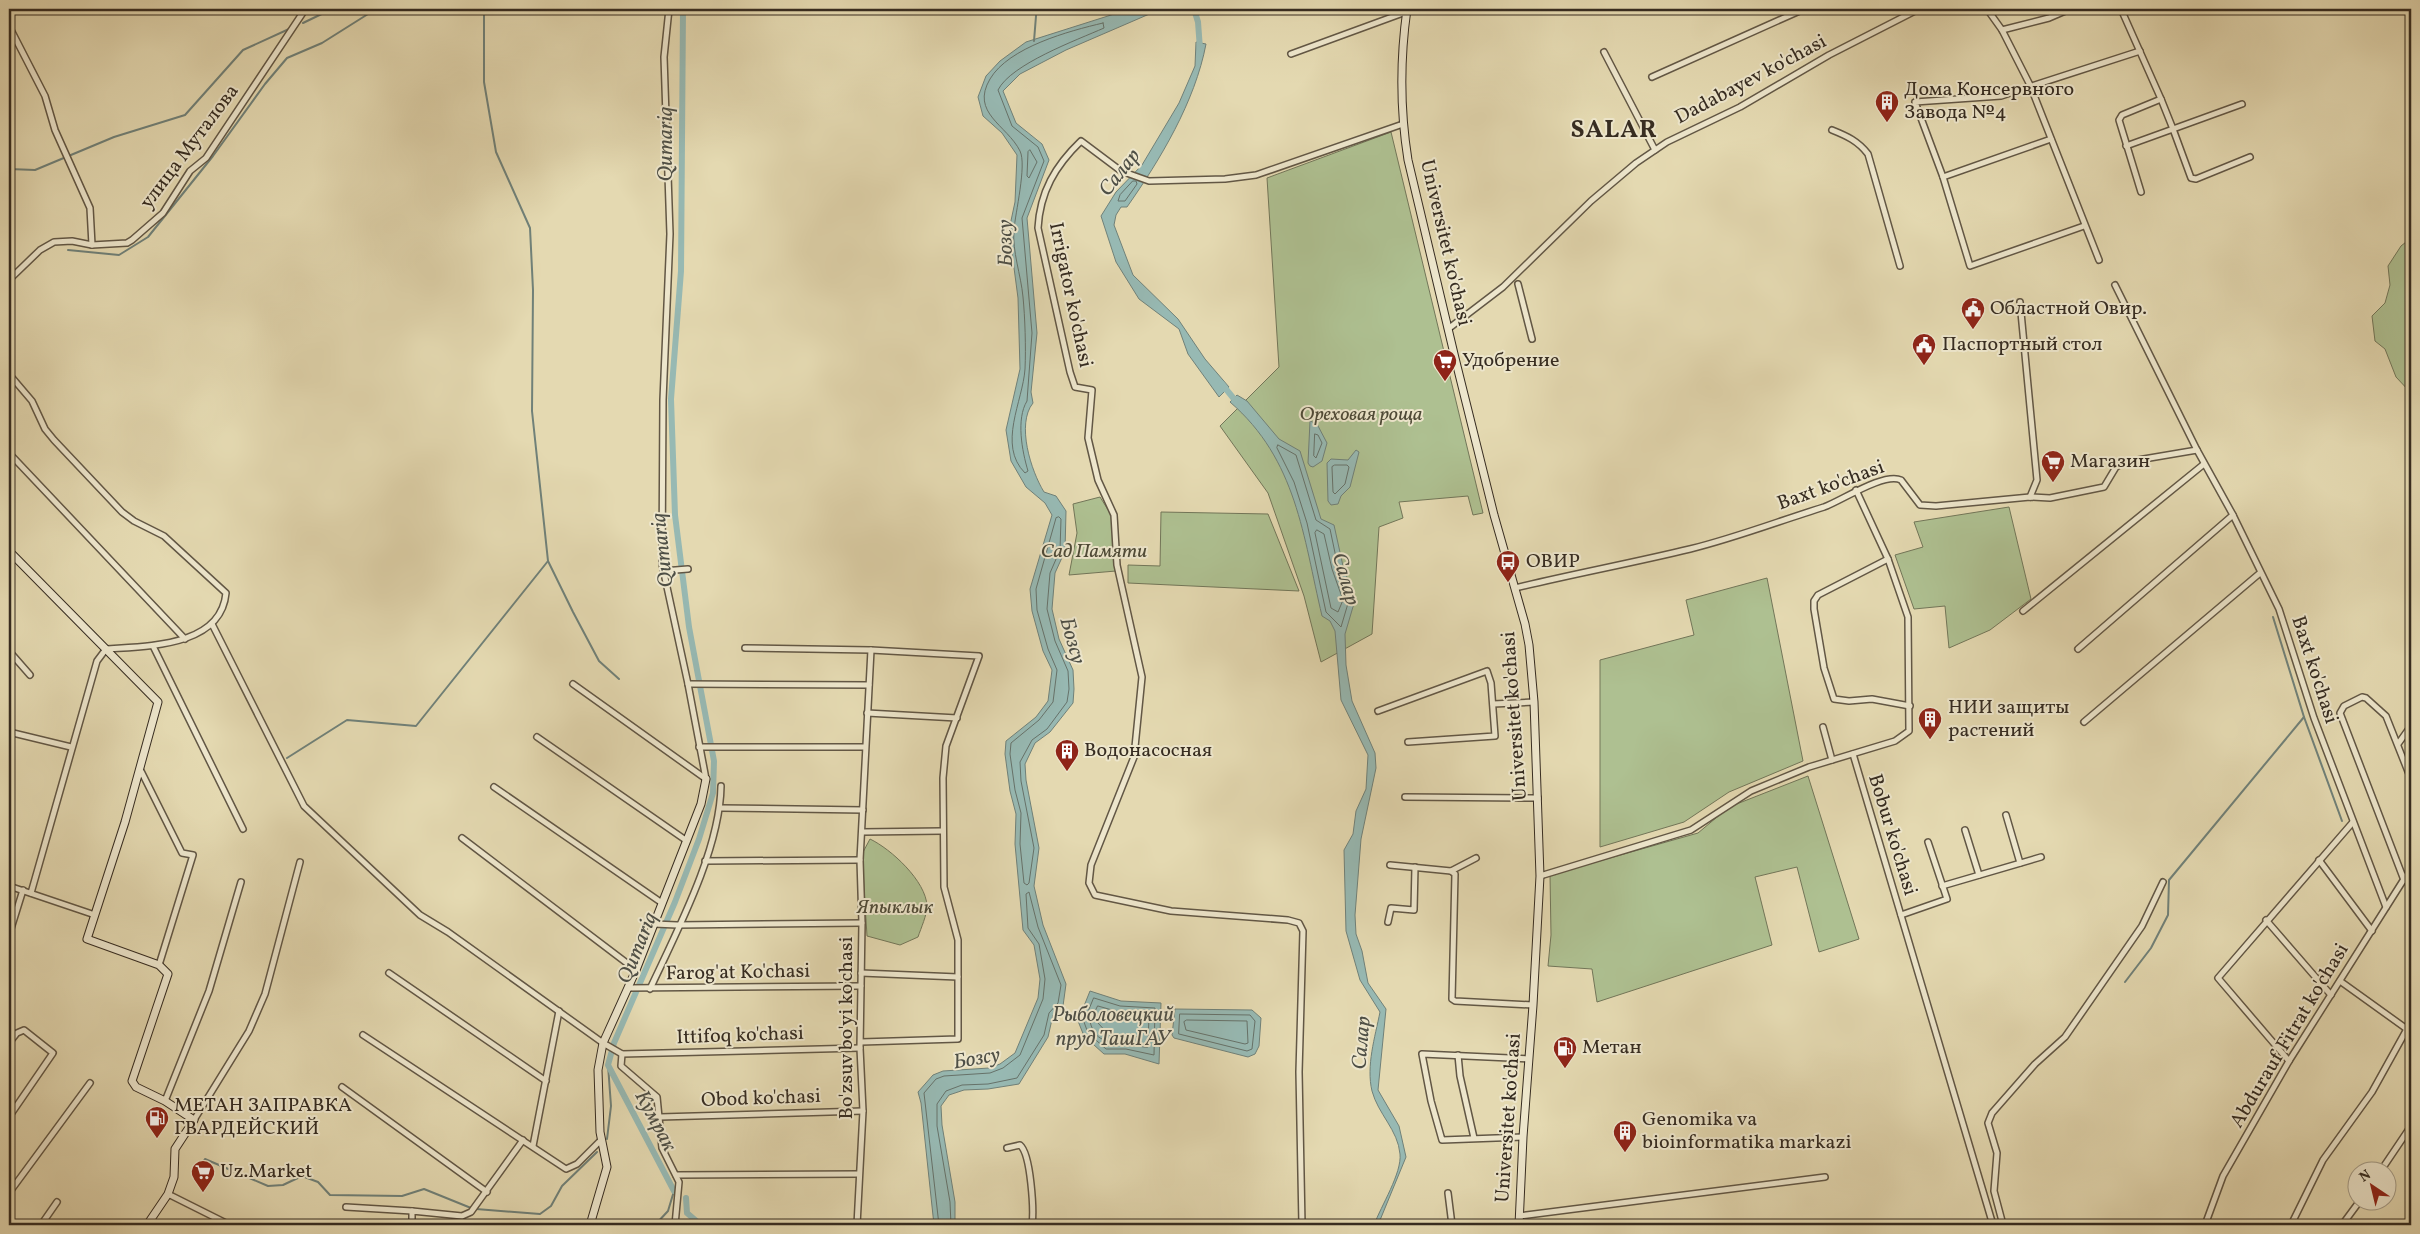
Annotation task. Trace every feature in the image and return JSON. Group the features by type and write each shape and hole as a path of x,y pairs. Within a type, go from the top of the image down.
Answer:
{"street":[{"name":"улица Муталова","path":"9,280 40,250 54,242 72,241 92,245 127,243 163,213 190,171 206,158 304,12 309,9"},
{"path":"590,1225 607,1167 602,1140 598,1070 605,1045 701,804 706,779 690,684 666,571 663,400 670,234 664,57 669,9"},
{"path":"1291,54 1409,9"},
{"name":"Universitet ko'chasi","path":"1409,9 1403,41 1403,124 1411,176 1448,330 1525,624 1534,702 1540,876 1530,1059 1523,1137 1520,1225"},
{"path":"1652,77 1804,9"},
{"name":"Dadabayev ko'chasi","path":"1448,330 1503,287 1598,195 1636,163 1667,142 1740,107 1829,55 1919,9"},
{"path":"1987,9 2002,30 2030,85 2099,260"},
{"path":"2002,30 2040,21 2070,9"},
{"path":"2121,9 2161,99 2191,178 2196,179 2250,157"},
{"path":"9,26 45,96 55,130 90,208 92,245"},
{"path":"2084,226 1970,266 1943,177 1915,102 2000,96 2140,51"},
{"path":"1604,52 1656,150"},
{"path":"2141,192 2119,120 2122,115 2161,99"},
{"path":"2126,146 2242,104"},
{"name":"Irrigator ko'chasi","path":"1302,1225 1299,1072 1304,931 1299,923 1288,920 1172,911 1095,895 1089,883 1091,866 1134,757 1142,676 1117,565 1114,515 1098,480 1088,438 1092,390 1074,387 1038,228 1039,206 1052,176 1064,158 1081,141 1121,171 1149,181 1226,179 1256,175 1403,124"},
{"path":"1832,130 1851,137 1868,154 1900,266"},
{"path":"1943,177 2050,139"},
{"path":"1518,284 1532,338"},
{"name":"Baxt ko'chasi","path":"2116,284 2204,464 2233,515 2279,609 2314,718 2386,907"},
{"path":"2020,302 2037,480 2030,497"},
{"path":"9,374 32,401 45,429 54,440 122,512 134,521 164,536 196,567 225,589 226,598 212,624 185,639 153,646 106,649 97,661 31,893"},
{"name":"Baxt ko'chasi","path":"1515,588 1689,549 1741,535 1833,503 1856,490 1895,478 1903,482 1912,498 1920,505 1936,506 2030,497 2050,498 2104,487 2116,467 2126,462 2197,450"},
{"path":"9,453 185,639"},
{"path":"2023,611 2204,464"},
{"name":"Bobur ko'chasi","path":"1856,490 1888,559 1908,617 1910,706 1909,731 1904,736 1853,754 1993,1225"},
{"path":"2078,649 2233,515"},
{"path":"9,551 158,702 140,769 87,939 166,969 168,980 132,1081 136,1087 165,1101 194,1120"},
{"path":"1888,559 1818,595 1814,601 1814,609 1824,668 1834,699 1849,701 1872,699 1910,706"},
{"path":"666,571 688,569"},
{"path":"2084,722 2260,573"},
{"path":"212,624 304,806 420,915 448,932 605,1045 619,1053 621,1066 657,1096 662,1148 679,1182 675,1225"},
{"path":"153,646 243,829"},
{"path":"745,648 871,650 979,656 946,746 942,831 944,887 958,940 958,977 861,973"},
{"name":"Bo'zsuv bo'yi ko'chasi","path":"857,1225 863,1111 860,1045 862,922 860,860 871,650"},
{"path":"9,651 30,675"},
{"path":"1378,711 1487,670 1491,683 1495,736 1408,742"},
{"path":"573,684 706,779"},
{"path":"690,684 869,685"},
{"path":"2404,880 2341,710 2344,706 2362,697 2366,698 2386,716 2411,778"},
{"path":"1493,704 1534,702"},
{"path":"867,713 957,718"},
{"path":"1824,727 1832,760"},
{"path":"2398,744 2408,730"},
{"path":"9,732 71,747"},
{"path":"537,737 687,841"},
{"path":"701,747 865,747"},
{"path":"1540,876 1691,830 1751,792 1809,767 1853,754"},
{"path":"140,769 182,852 192,855 159,965"},
{"path":"648,989 705,861 721,808 721,786"},
{"path":"494,787 662,903"},
{"path":"1404,797 1538,798"},
{"path":"721,808 863,810"},
{"path":"2006,815 2020,863"},
{"path":"2288,1061 2218,978 2266,920 2353,822"},
{"path":"1965,830 1979,875"},
{"path":"862,832 942,831"},
{"path":"462,838 636,970"},
{"path":"1901,916 1947,899 1928,842"},
{"path":"1942,886 2042,857"},
{"path":"1390,866 1451,871 1476,858"},
{"path":"705,861 860,860"},
{"path":"2319,860 2372,931"},
{"path":"147,1225 168,1194 174,1177 176,1150 249,1031 265,994 300,862"},
{"path":"1388,922 1391,908 1414,910 1415,867"},
{"name":"Abdurauf Fitrat ko'chasi","path":"2205,1225 2223,1176 2288,1061 2411,868"},
{"path":"1451,871 1455,874 1452,999 1455,1001 1533,1005"},
{"path":"165,1101 209,991 241,882"},
{"path":"1993,1225 2002,1220 1994,1191 1997,1153 1988,1123 1992,1113 2035,1064 2066,1037 2142,926 2163,882"},
{"path":"9,886 95,915"},
{"path":"9,935 23,890"},
{"path":"2266,920 2331,995"},
{"path":"654,924 862,922"},
{"path":"389,973 546,1081"},
{"name":"Ittifoq ko'chasi","path":"619,1053 860,1045 958,1039 958,977"},
{"path":"2291,1225 2323,1160 2372,1092 2409,1030 2340,981"},
{"name":"Farog'at Ko'chasi","path":"628,988 861,986"},
{"path":"533,1146 558,1011"},
{"path":"9,1043 17,1033 24,1030 53,1053 9,1117"},
{"path":"363,1035 566,1169 577,1164 602,1140"},
{"path":"1523,1137 1442,1140 1430,1101 1422,1054 1530,1059"},
{"path":"1458,1055 1460,1076 1474,1138"},
{"path":"9,1193 90,1083"},
{"path":"342,1087 487,1192"},
{"name":"Obod ko'chasi","path":"660,1116 863,1111"},
{"path":"2387,1162 2411,1126"},
{"path":"346,1207 462,1216 471,1212 523,1140"},
{"path":"1007,1148 1020,1145 1025,1152 1032,1189 1032,1225"},
{"path":"676,1175 859,1174"},
{"path":"1519,1216 1825,1177"},
{"path":"1448,1193 1452,1225"},
{"path":"168,1194 230,1225"},
{"path":"41,1225 57,1202"},
{"path":"412,1211 412,1225"},
{"path":"2342,1225 2352,1212"}],"green space":[{"name":"Ореховая роща","path":"1391,132 1483,513 1473,515 1468,496 1399,502 1403,518 1379,527 1372,634 1321,662 1304,596 1268,493 1220,426 1279,367 1267,178"},
{"path":"2411,238 2411,393 2396,377 2385,349 2375,341 2372,316 2385,303 2390,285 2388,266 2401,246"},
{"name":"Сад Памяти","path":"1100,497 1112,516 1116,571 1069,575 1077,533 1073,504"},
{"path":"2009,507 2031,599 1990,630 1949,648 1945,606 1914,609 1895,555 1923,547 1914,522"},
{"path":"1161,512 1268,514 1299,591 1128,583 1128,565 1160,566"},
{"path":"1767,578 1803,761 1729,792 1684,822 1600,847 1600,660 1694,635 1686,600"},
{"path":"1808,776 1859,939 1819,952 1797,867 1755,877 1772,945 1597,1002 1592,969 1548,966 1551,935 1550,875 1698,833 1729,807"},
{"name":"Япыклык","path":"870,839 888,850 906,867 921,886 925,896 927,910 918,937 900,945 867,936 862,854"}],"water":[{"name":"Бозсу","path":"1130,9 1161,9 1066,50 1020,74 1003,91 1016,123 1042,144 1049,160 1027,218 1037,333 1031,392 1033,403 1028,412 1026,435 1030,460 1039,483 1044,492 1056,496 1066,511 1065,551 1055,573 1052,609 1059,639 1073,670 1074,689 1073,703 1050,732 1035,743 1025,764 1026,780 1039,848 1034,886 1043,925 1066,984 1063,1006 1053,1015 1048,1037 1019,1084 988,1089 964,1090 949,1095 941,1106 942,1125 955,1202 955,1225 934,1225 921,1103 918,1092 933,1075 943,1071 989,1068 1000,1064 1015,1053 1038,998 1040,979 1034,945 1023,930 1015,844 1016,814 1010,791 1005,754 1006,741 1036,717 1048,701 1052,670 1043,651 1032,611 1030,589 1052,515 1045,503 1026,487 1011,461 1006,430 1020,369 1018,298 1009,230 1015,202 1017,155 1002,133 983,116 978,97 986,76 1000,61 1026,42"},
{"name":"Салар","path":"1196,42 1206,44 1201,66 1185,109 1152,170 1127,207 1121,207 1116,215 1114,225 1133,275 1178,319 1205,359 1229,387 1219,397 1188,354 1179,329 1139,299 1116,262 1101,216 1116,192 1142,165 1179,103 1195,66"},
{"name":"Салар","path":"1237,395 1247,401 1279,439 1300,451 1321,519 1334,525 1343,566 1355,600 1345,634 1346,665 1352,701 1375,753 1376,768 1361,839 1355,915 1356,934 1362,951 1368,983 1386,1009 1378,1090 1399,1126 1406,1157 1378,1225 1374,1225 1398,1170 1400,1154 1396,1137 1375,1099 1370,1081 1374,1041 1380,1012 1360,980 1346,931 1344,850 1353,834 1356,811 1366,789 1368,755 1341,700 1335,631 1330,621 1322,616 1294,501 1284,474 1270,449 1252,425 1230,402"},
{"path":"1310,421 1317,424 1327,443 1322,461 1313,467 1308,463"},
{"path":"1356,450 1359,452 1350,487 1341,496 1338,504 1331,505 1328,501 1327,463 1331,459 1348,460"},
{"name":"Рыболовецкий пруд ТашГАУ","path":"1090,991 1121,1001 1161,1003 1159,1064 1125,1054 1104,1054 1084,1036 1078,1021"},
{"path":"1175,1009 1252,1010 1261,1018 1259,1046 1255,1054 1248,1057 1174,1038 1172,1035"}],"waterway":[{"path":"280,9 299,13"},
{"path":"303,23 332,9"},
{"path":"68,250 119,255 148,237 213,156 265,84 287,58 322,43 376,9"},
{"path":"484,9 484,82 496,152 530,228 533,290 532,411 548,561 599,661 619,679"},
{"name":"Qumariq","path":"674,1191 608,1065 614,1043 675,902 699,839 713,793 714,761 689,627 675,515 671,399 681,271 683,9"},
{"name":"Салар","path":"1194,9 1198,22 1200,49"},
{"path":"1034,41 1036,16"},
{"path":"9,169 35,170 114,137 185,115 243,50 289,29"},
{"name":"Салар","path":"1221,383 1239,405"},
{"path":"287,758 347,720 416,726 548,561"},
{"path":"2273,617 2304,717 2342,821"},
{"path":"2125,982 2151,948 2168,915 2169,880 2304,717"},
{"path":"607,1139 611,1106 608,1065"},
{"path":"476,1209 540,1214 551,1206 562,1186 597,1152"},
{"path":"193,1177 205,1159 268,1186 283,1185 302,1176 318,1182 330,1195 402,1196 424,1189 471,1208"},
{"path":"655,1225 668,1211 674,1191"},
{"path":"686,1198 687,1213 701,1225"}],"place":[{"name":"Дома Консервного Завода №4","path":"1887,123"},
{"name":"Областной Овир.","path":"1973,330"},
{"name":"Паспортный стол","path":"1924,366"},
{"name":"Удобрение","path":"1445,382"},
{"name":"Магазин","path":"2053,483"},
{"name":"ОВИР","path":"1508,583"},
{"name":"НИИ защиты растений","path":"1930,740"},
{"name":"Водонасосная","path":"1067,772"},
{"name":"Метан","path":"1565,1069"},
{"name":"МЕТАН ЗАПРАВКА ГВАРДЕЙСКИЙ","path":"157,1139"},
{"name":"Genomika va bioinformatika markazi","path":"1625,1153"},
{"name":"Uz.Market","path":"203,1193"}],"district":[{"name":"SALAR","path":"1614,130"}],"water label":[{"name":"Кумрак","path":"655,1121"}]}
